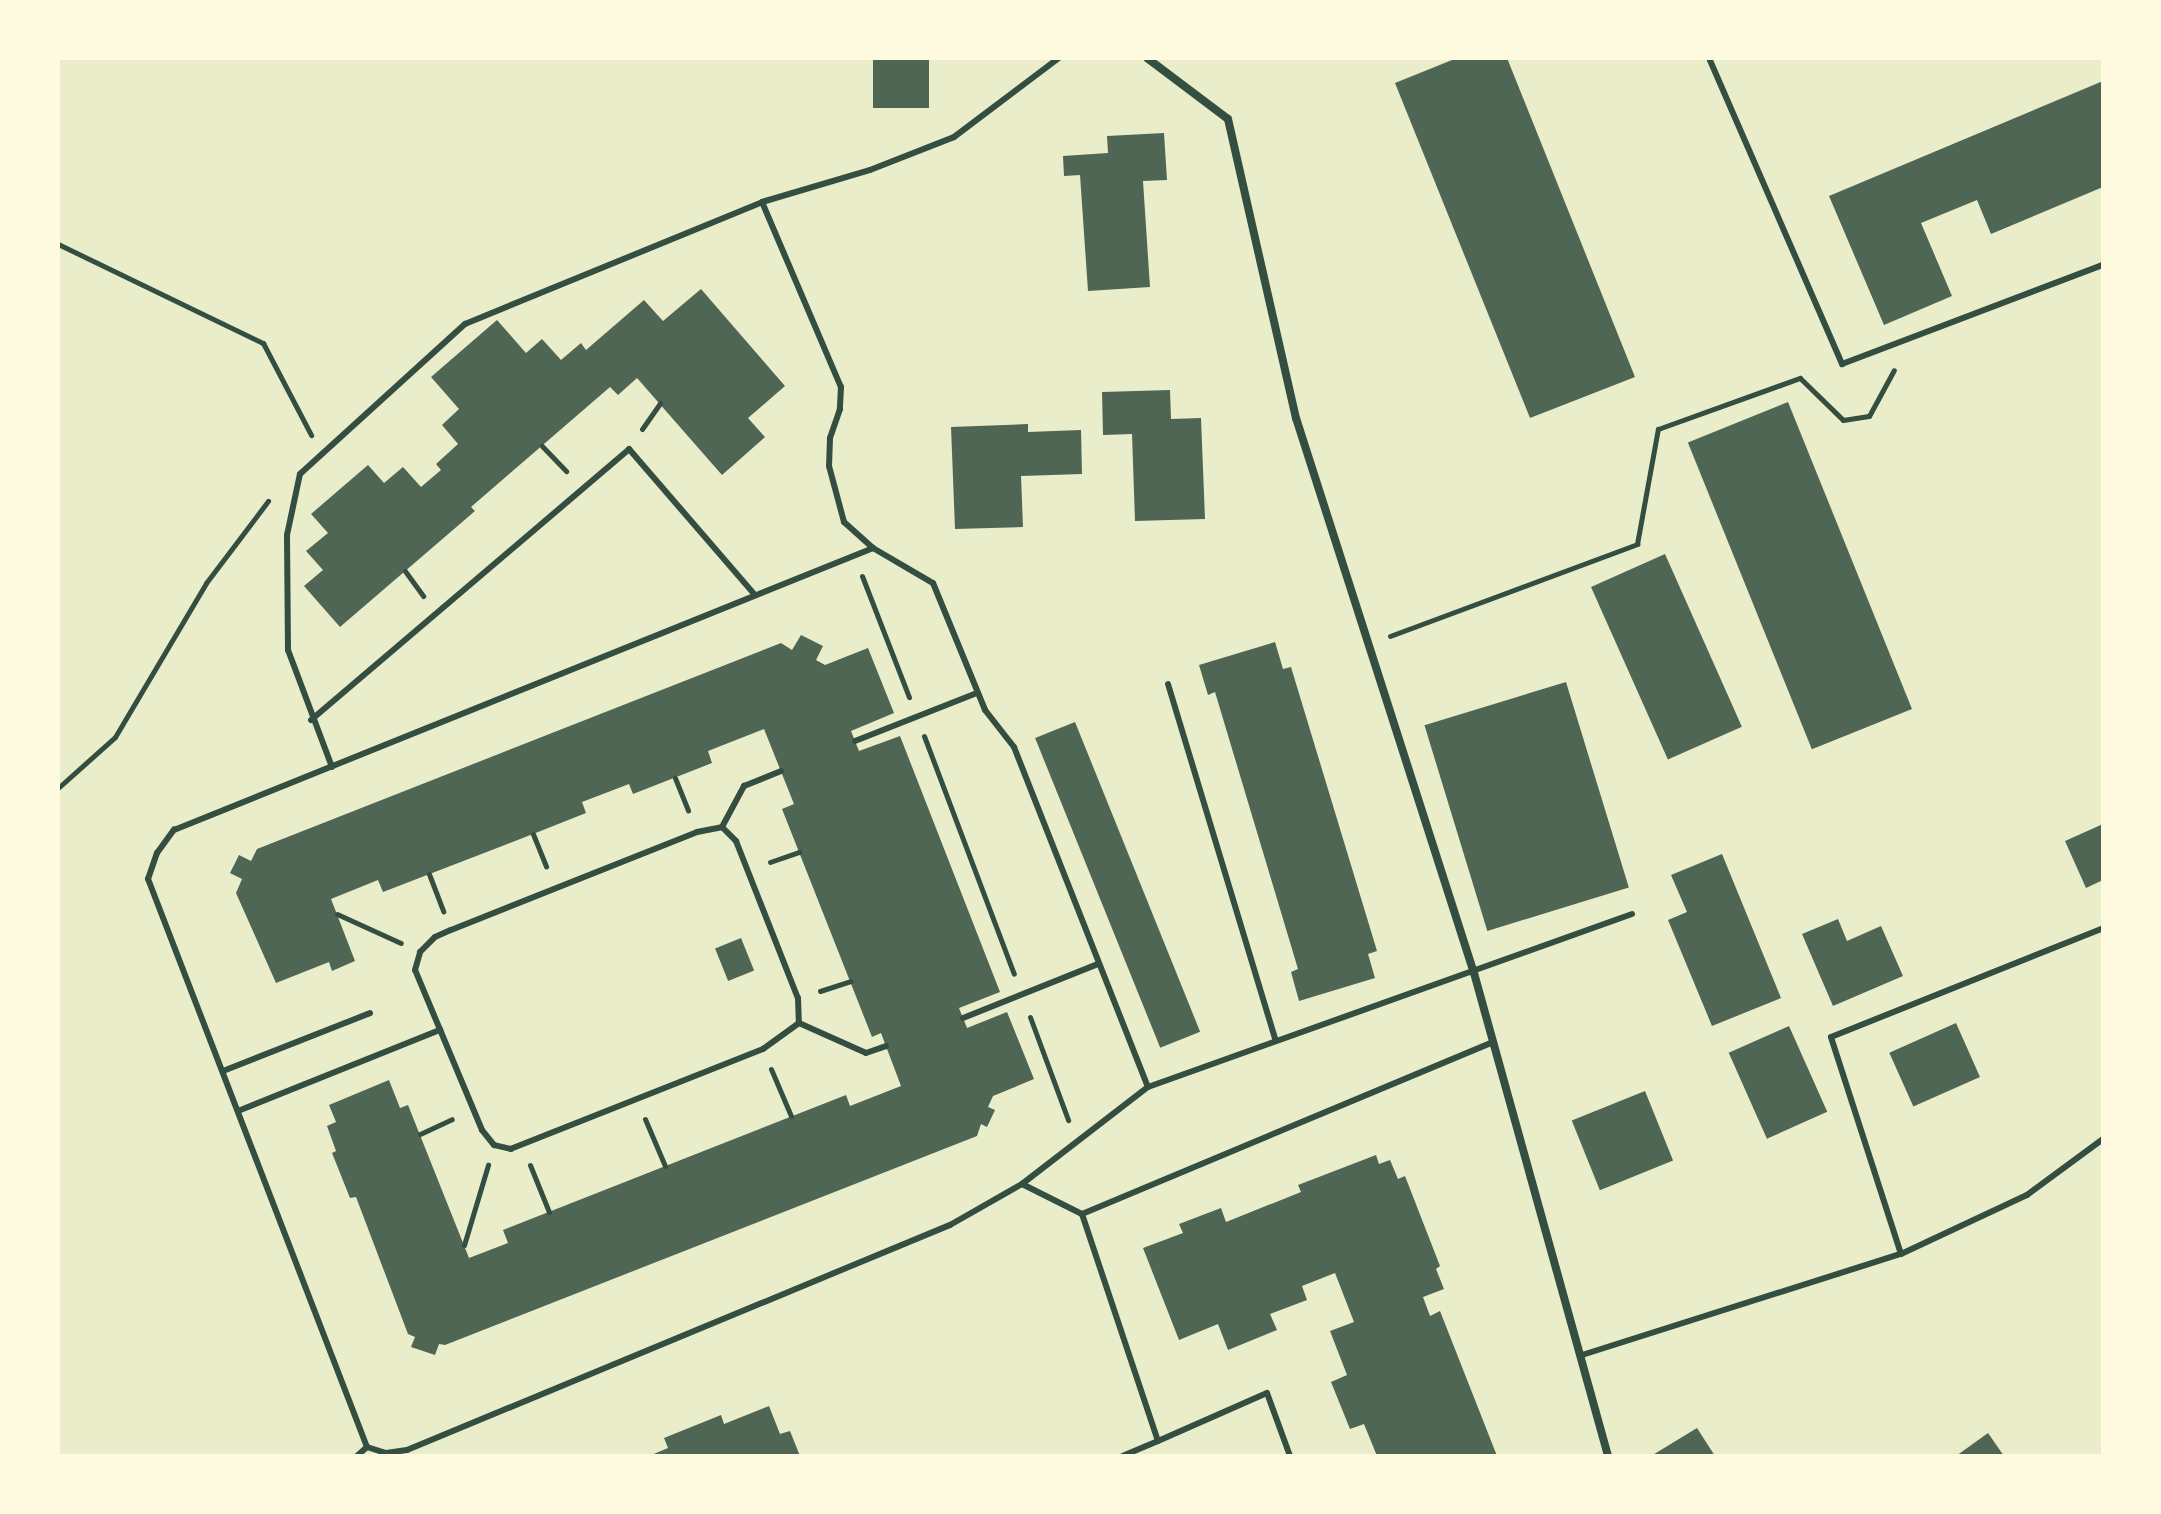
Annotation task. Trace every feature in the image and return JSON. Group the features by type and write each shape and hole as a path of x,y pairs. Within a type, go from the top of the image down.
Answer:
{"street":[{"path":"1147,58 1228,119 1296,418 1474,973 1608,1456"}],"lane":[{"path":"332,767 311,720 288,650 285,610 287,535 300,474 465,324 762,202 870,170 954,137 1059,58"},
{"path":"1709,58 1842,364 2103,265"},
{"path":"762,202 841,387 840,409 830,438 829,466 844,522 873,548 933,583 985,710 1014,747 1148,1087"},
{"path":"311,720 629,449 755,595"},
{"path":"367,1447 148,879 157,853 174,830 873,548"},
{"path":"1168,684 1275,1039"},
{"path":"855,741 977,693"},
{"path":"722,827 744,786 781,771"},
{"path":"722,827 697,832 435,937 420,952 415,970 473,1109 494,1145 511,1149 763,1049 799,1023"},
{"path":"722,827 736,841 748,870 798,998 799,1023"},
{"path":"367,1447 386,1453 407,1450 950,1225 1022,1184 1148,1087 1275,1039 1474,973 1632,914"},
{"path":"1901,1254 1831,1037 2103,928"},
{"path":"963,1018 1098,964"},
{"path":"223,1071 370,1013"},
{"path":"799,1023 866,1053 886,1046"},
{"path":"238,1111 440,1030"},
{"path":"1082,1214 1493,1042"},
{"path":"1582,1355 1901,1254 2027,1195 2103,1139"},
{"path":"1022,1184 1082,1214 1158,1441"},
{"path":"1123,1456 1267,1393 1290,1456"},
{"path":"357,1456 367,1447"}],"path":[{"path":"58,244 263,343 317,447"},
{"path":"1369,644 1637,544 1658,429 1800,378 1843,420 1869,416 1912,338"},
{"path":"629,449 660,403"},
{"path":"542,446 582,489"},
{"path":"58,788 115,737 206,583 277,491"},
{"path":"854,556 1076,1142"},
{"path":"675,778 697,832"},
{"path":"533,834 555,889"},
{"path":"748,870 799,852"},
{"path":"429,874 451,930"},
{"path":"337,914 420,952"},
{"path":"798,998 850,981"},
{"path":"763,1049 791,1116"},
{"path":"636,1098 665,1166"},
{"path":"420,1134 473,1109"},
{"path":"522,1144 549,1212"},
{"path":"464,1245 494,1145"}],"building":[{"path":"873,58 929,58 929,108 873,108"},
{"path":"1457,58 1507,58 1635,377 1530,418 1395,83"},
{"path":"2103,81 2103,187 1991,234 1977,200 1921,223 1952,296 1884,325 1829,196"},
{"path":"1164,133 1167,180 1143,181 1150,287 1088,291 1080,175 1064,176 1063,156 1108,153 1107,136"},
{"path":"701,289 785,386 748,418 765,437 722,475 637,378 618,395 610,387 471,507 475,511 340,627 304,586 323,570 306,551 328,533 311,514 368,465 384,483 403,467 421,487 441,470 436,464 458,444 442,425 459,409 431,377 497,320 526,353 542,339 561,360 581,343 586,350 644,300 663,321"},
{"path":"1170,390 1171,419 1201,418 1205,519 1135,521 1132,434 1103,435 1102,392"},
{"path":"1788,402 1912,709 1812,749 1688,442"},
{"path":"1028,424 1028,432 1081,430 1082,474 1021,476 1023,527 955,529 951,427"},
{"path":"1665,554 1742,727 1668,760 1591,587"},
{"path":"801,635 823,646 816,660 825,665 868,648 894,713 851,731 859,751 900,736 1000,992 959,1008 967,1028 1007,1012 1034,1079 993,1096 988,1107 995,1110 987,1127 981,1124 977,1136 445,1345 439,1344 435,1355 411,1347 415,1337 408,1334 356,1197 350,1198 332,1153 336,1151 327,1126 336,1122 329,1105 389,1080 400,1108 408,1105 469,1258 508,1243 503,1230 846,1095 850,1106 901,1086 881,1033 872,1037 782,809 794,804 764,729 708,751 712,763 633,794 629,784 582,802 586,813 533,834 383,892 378,880 331,899 355,961 332,971 329,962 276,983 236,893 242,879 230,873 239,855 251,861 257,849 781,643 792,650"},
{"path":"1275,642 1283,669 1291,667 1377,951 1368,954 1375,978 1299,1001 1291,972 1298,969 1215,692 1208,695 1199,665"},
{"path":"1566,682 1629,888 1487,931 1424,725"},
{"path":"1075,722 1200,1032 1160,1048 1035,738"},
{"path":"2103,824 2103,880 2086,888 2065,841"},
{"path":"1722,854 1781,998 1712,1026 1668,920 1687,912 1671,875"},
{"path":"1838,919 1847,941 1881,926 1903,976 1833,1006 1802,934"},
{"path":"741,938 754,970 728,981 715,948"},
{"path":"1956,1023 1980,1077 1913,1107 1889,1053"},
{"path":"1789,1026 1827,1112 1767,1139 1729,1053"},
{"path":"1645,1091 1673,1161 1600,1190 1572,1121"},
{"path":"1376,1155 1379,1164 1390,1160 1398,1179 1405,1176 1440,1266 1436,1269 1444,1289 1423,1297 1430,1316 1440,1311 1497,1456 1377,1456 1364,1424 1350,1429 1331,1382 1347,1375 1330,1331 1354,1322 1335,1273 1302,1286 1307,1300 1270,1314 1277,1330 1228,1350 1218,1324 1179,1340 1143,1248 1183,1233 1179,1224 1221,1208 1226,1222 1301,1192 1298,1185"},
{"path":"769,1406 780,1434 790,1431 800,1456 649,1456 668,1448 664,1438 721,1415 724,1424"},
{"path":"1697,1428 1715,1456 1651,1456"},
{"path":"1988,1433 2004,1456 1956,1456"}]}
